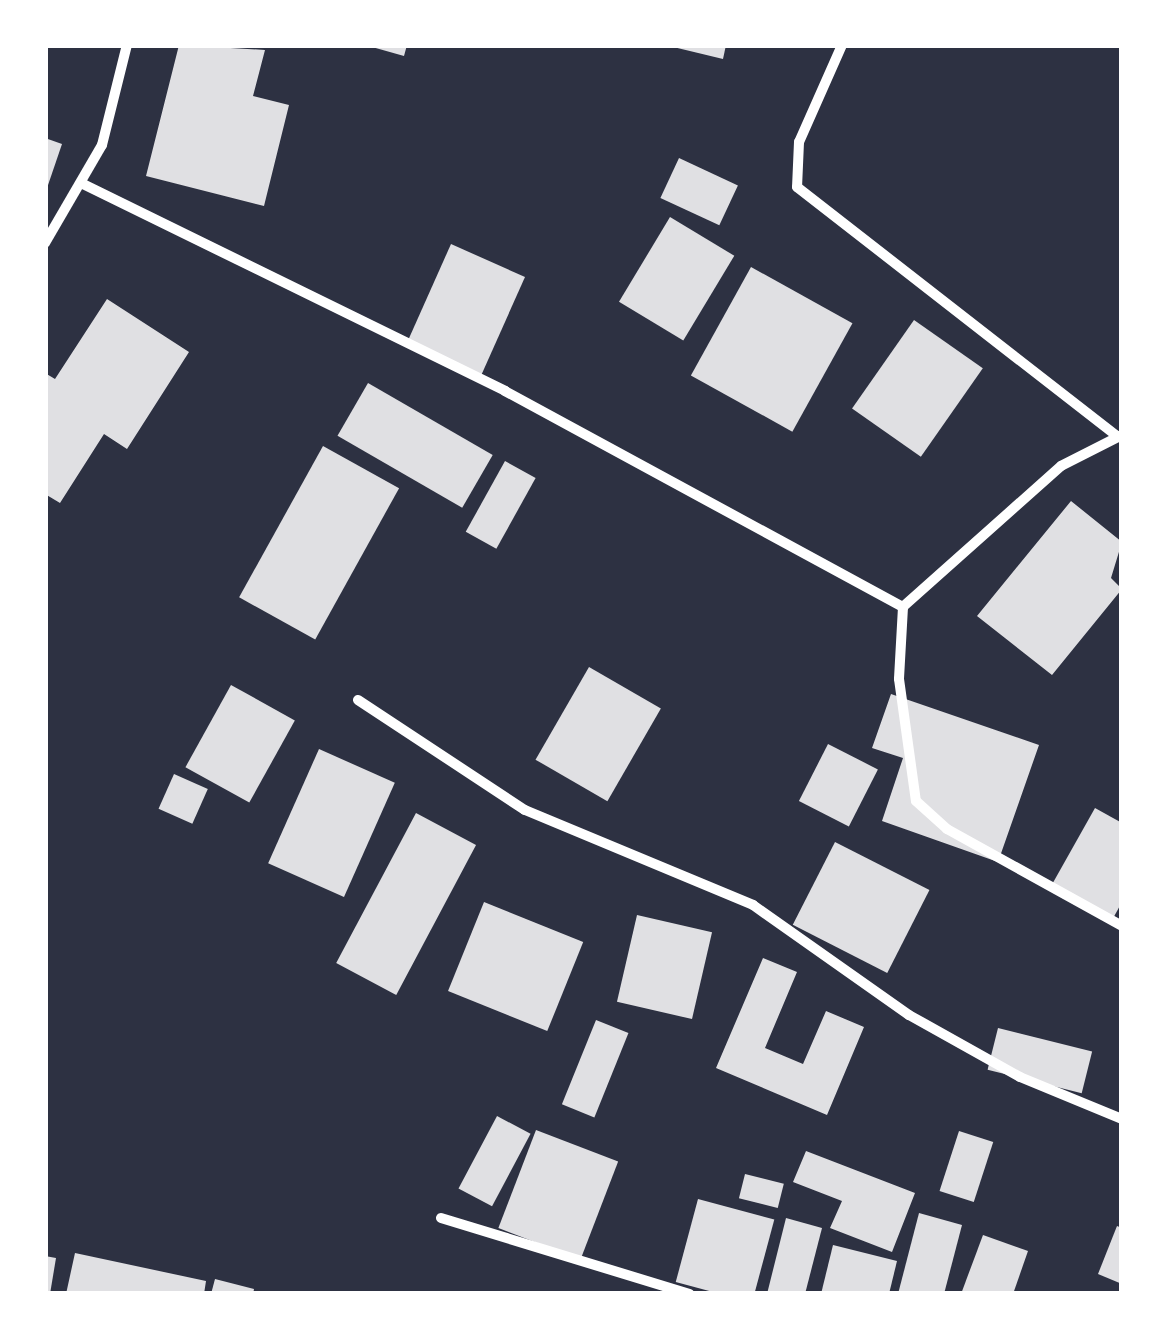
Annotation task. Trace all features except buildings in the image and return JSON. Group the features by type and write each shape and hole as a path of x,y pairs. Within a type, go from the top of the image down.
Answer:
{"street":[{"path":"45,243 82,184 127,45"},
{"path":"842,45 799,142 797,187 1119,435 1062,466 903,606 899,679 916,801 947,829 1122,926"},
{"path":"82,184 505,391 903,606"},
{"path":"358,700 525,810 753,905 908,1015 1020,1078 1122,1120"},
{"path":"441,1218 690,1294"}]}
